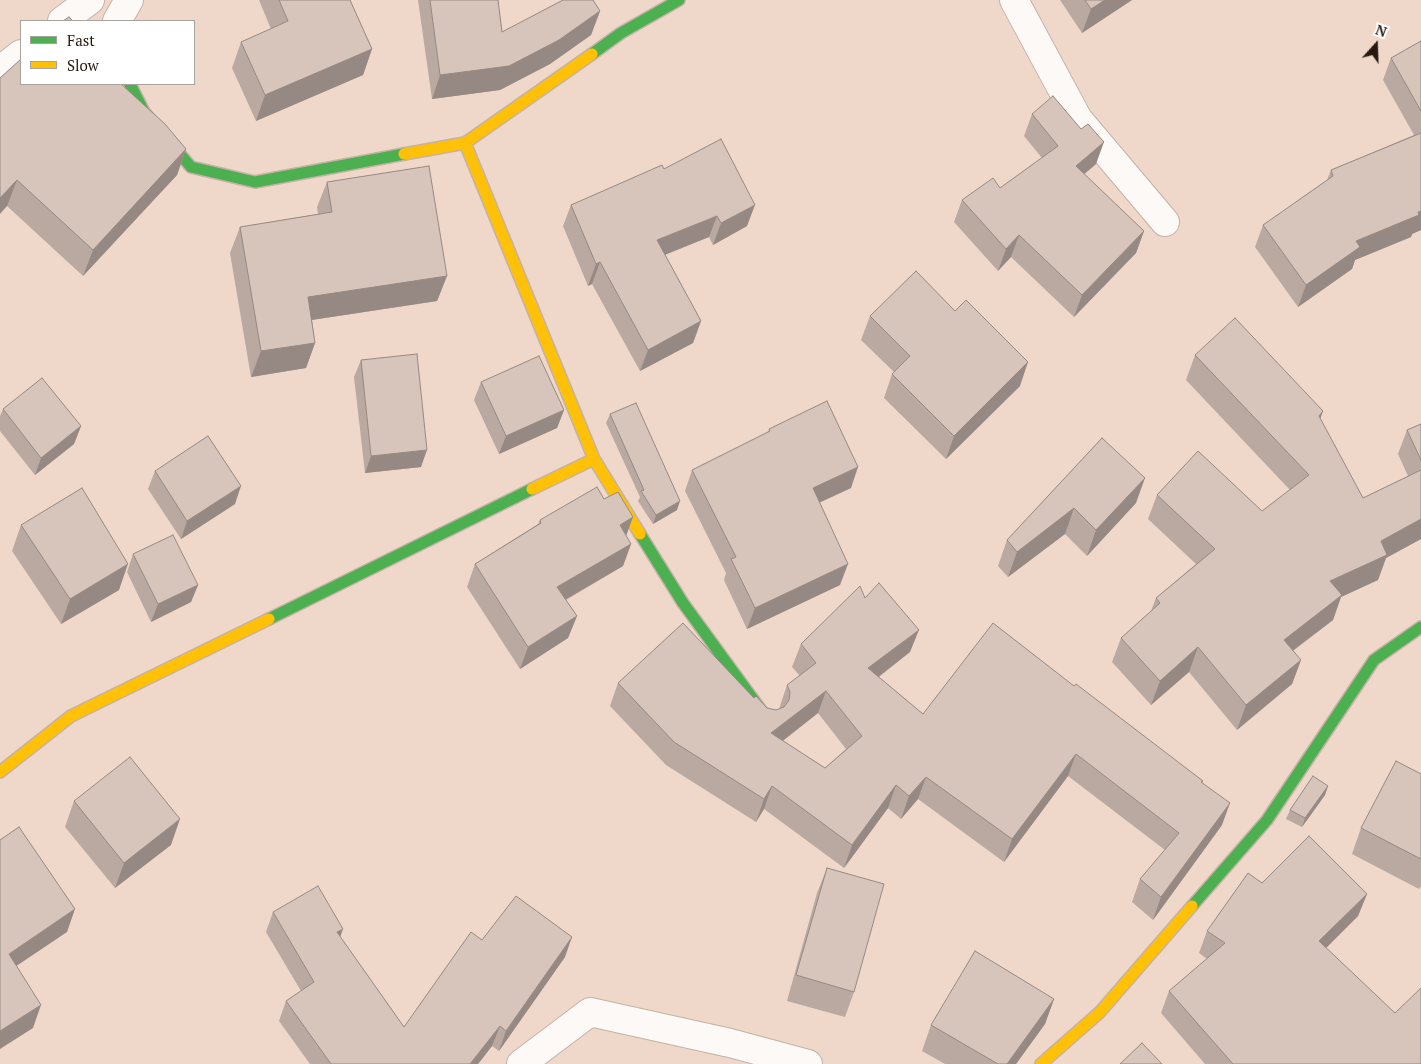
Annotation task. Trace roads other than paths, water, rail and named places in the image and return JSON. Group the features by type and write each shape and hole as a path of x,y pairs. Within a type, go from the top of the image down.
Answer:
{"street":[{"path":"63,20 90,0"},
{"path":"118,20 129,0"},
{"path":"130,85 144,112 191,167 255,182 465,143 622,33 679,0"},
{"path":"1014,0 1078,119 1165,222"},
{"path":"0,70 20,55"},
{"path":"465,143 594,459 683,603 766,716"},
{"path":"0,772 71,716 594,459"},
{"path":"1041,1064 1100,1012 1267,820 1374,660 1421,627"},
{"path":"521,1064 590,1012 730,1043 808,1064"}]}
